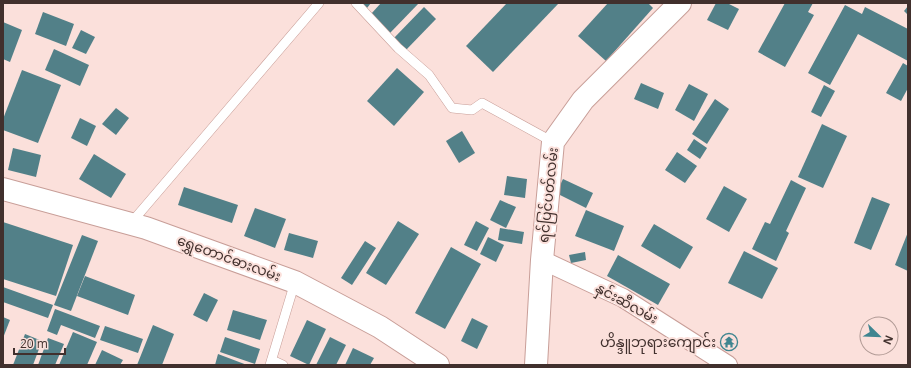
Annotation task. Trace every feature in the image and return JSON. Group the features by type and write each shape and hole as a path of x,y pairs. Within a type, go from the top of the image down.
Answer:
{"street":[{"name":"ရင်ပြင်ပတ်လမ်း","path":"536,365 542,260 553,142 583,100 680,3"},
{"name":"ရွှေတောင်ဓားလမ်း","path":"3,188 146,228 295,282 380,327 438,365"},
{"name":"နှင်းဆီလမ်း","path":"542,260 623,298 728,365"}],"lane":[{"path":"131,224 319,3"},
{"path":"356,3 398,48 429,75 452,108 472,110 482,103 553,142"},
{"path":"283,365 271,362 295,282"}],"building":[{"path":"362,3 371,3 367,8"},
{"path":"381,3 419,3 390,33 371,14"},
{"path":"507,3 559,3 493,72 466,46"},
{"path":"608,3 648,3 653,8 606,61 578,36"},
{"path":"716,3 727,3 739,9 728,30 707,20"},
{"path":"785,3 813,3 808,12 814,15 785,67 758,52"},
{"path":"845,5 862,14 865,7 908,29 908,61 858,34 830,85 808,73"},
{"path":"908,6 908,15 904,11"},
{"path":"424,7 436,19 405,51 393,39"},
{"path":"43,12 74,24 66,46 35,34"},
{"path":"3,22 22,30 10,62 3,59"},
{"path":"81,30 95,37 86,54 72,48"},
{"path":"54,49 89,65 80,86 45,70"},
{"path":"903,63 908,66 908,88 901,101 886,93"},
{"path":"397,68 424,92 394,126 367,101"},
{"path":"22,70 61,85 38,143 3,130 3,119"},
{"path":"641,83 664,93 658,109 634,99"},
{"path":"689,84 708,94 694,121 675,110"},
{"path":"824,85 835,91 821,117 811,112"},
{"path":"715,99 729,109 707,144 692,134"},
{"path":"116,108 129,118 116,135 102,124"},
{"path":"80,118 96,126 87,146 71,138"},
{"path":"822,124 847,136 823,188 798,177"},
{"path":"462,131 475,153 459,163 446,141"},
{"path":"694,139 707,148 700,159 687,150"},
{"path":"13,148 41,155 36,177 8,170"},
{"path":"677,152 697,166 685,183 665,170"},
{"path":"94,154 126,174 111,198 79,179"},
{"path":"507,176 527,179 525,198 504,195"},
{"path":"563,179 593,193 586,208 556,193"},
{"path":"791,180 806,188 786,231 789,233 776,261 752,249 765,222 770,224"},
{"path":"724,186 747,199 729,232 706,219"},
{"path":"184,187 238,205 232,223 178,205"},
{"path":"872,197 890,204 871,250 854,243"},
{"path":"500,200 516,207 506,228 490,220"},
{"path":"255,208 286,219 275,248 244,236"},
{"path":"586,210 624,226 614,251 575,236"},
{"path":"398,221 419,234 386,285 366,273"},
{"path":"476,221 489,228 477,251 464,245"},
{"path":"3,222 73,245 56,296 3,279"},
{"path":"654,224 693,247 680,269 641,246"},
{"path":"500,228 524,232 522,244 498,240"},
{"path":"908,232 908,271 895,265"},
{"path":"289,233 318,241 313,258 284,250"},
{"path":"82,235 98,241 71,311 54,305"},
{"path":"488,237 504,245 496,262 480,254"},
{"path":"365,241 376,248 352,285 341,278"},
{"path":"451,247 481,264 445,329 415,313"},
{"path":"744,251 778,268 762,299 728,283"},
{"path":"585,252 586,260 571,263 569,255"},
{"path":"618,255 670,284 658,305 607,276"},
{"path":"85,276 135,295 128,315 77,296"},
{"path":"3,287 53,305 48,318 3,302"},
{"path":"204,293 218,300 207,322 193,315"},
{"path":"55,309 100,326 95,338 61,325 57,335 47,331"},
{"path":"233,310 267,320 260,340 227,330"},
{"path":"3,317 10,320 3,338"},
{"path":"472,318 488,326 477,349 461,341"},
{"path":"307,320 326,329 309,365 290,356"},
{"path":"153,325 174,334 162,365 137,365"},
{"path":"105,326 143,339 138,353 100,340"},
{"path":"73,332 97,342 87,365 59,365"},
{"path":"25,334 42,341 33,365 13,365"},
{"path":"225,337 260,349 255,364 220,352"},
{"path":"330,337 346,345 336,365 316,365"},
{"path":"48,338 64,344 55,365 38,365"},
{"path":"353,348 374,358 370,365 345,365"},
{"path":"102,350 123,360 120,365 95,365"},
{"path":"218,354 247,365 215,365"}],"place":[{"name":"ဟိန္ဒူဘုရားကျောင်း","path":"729,342"}]}
